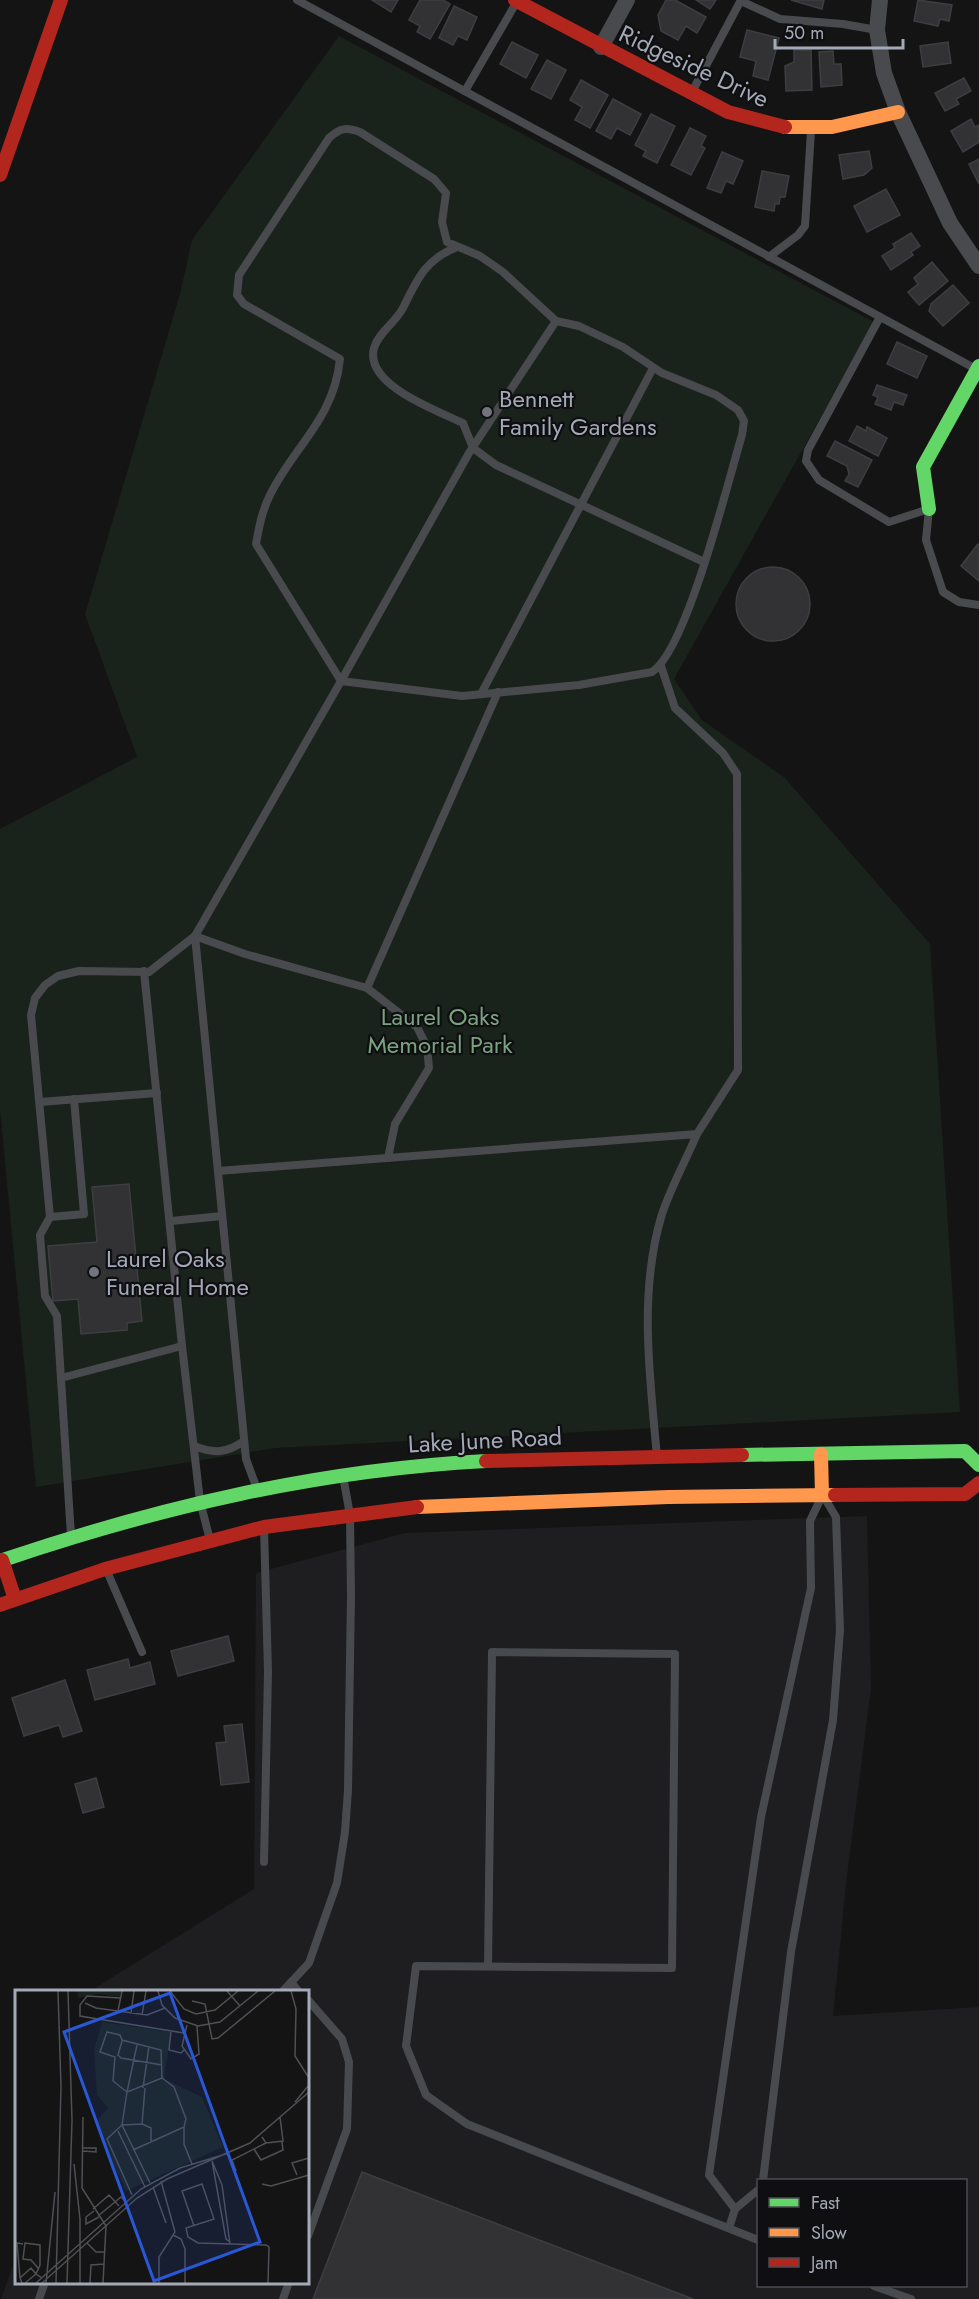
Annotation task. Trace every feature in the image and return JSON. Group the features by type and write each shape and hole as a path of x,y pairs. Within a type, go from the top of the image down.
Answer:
{"main road":[{"path":"0,175 62,0"},
{"name":"Ridgeside Drive","path":"516,1 691,94 762,125 811,131 846,127 898,112"},
{"path":"929,509 923,467 978,368"},
{"name":"Lake June Road","path":"1,1559 164,1508 257,1489 404,1467 544,1459 965,1451 979,1465"},
{"path":"821,1454 822,1495"},
{"path":"0,1605 105,1569 210,1541 262,1517 350,1515 407,1506 668,1497 965,1494 979,1483"},
{"path":"257,1489 262,1517"},
{"path":"1,1559 15,1599"}],"street":[{"path":"602,47 627,0"},
{"path":"880,0 877,30 884,73 898,112 950,223 979,266"}],"lane":[{"path":"297,0 978,368"},
{"path":"465,91 516,1"},
{"path":"691,94 741,1 780,20 843,24 877,30"},
{"path":"350,128 434,179 446,193 442,222 447,243 480,256 503,272 556,321 579,326 623,347 653,368 717,395 738,410 744,421 742,435 704,562 679,633 661,666 651,672 579,685 462,696 341,681 256,544 260,519 269,495 326,410 340,359 244,304 237,295 237,284 239,275 316,157 338,129 350,128"},
{"path":"769,256 798,235 805,226 811,131"},
{"path":"455,248 436,255 419,277 399,315 377,341 373,351 377,369 392,388 463,423 472,448 496,465 704,562"},
{"path":"880,317 808,450 806,461 819,480 889,522 929,509 926,540 943,592 959,603 979,605"},
{"path":"70,1536 57,1316 45,1296 40,1235 50,1217 31,1015 35,998 45,984 57,976 78,971 149,972 195,936 472,448 556,321"},
{"path":"481,694 582,507 653,368"},
{"path":"657,1457 646,1328 650,1268 663,1214 697,1134 738,1070 737,774 723,753 675,708 661,666"},
{"path":"367,988 498,692"},
{"path":"195,936 244,954 367,988 417,1027 427,1047 429,1068 395,1124 388,1158"},
{"path":"195,936 246,1459 257,1489"},
{"path":"144,971 182,1346 200,1501 210,1541"},
{"path":"40,1102 157,1093"},
{"path":"50,1217 84,1214 74,1099"},
{"path":"218,1171 697,1134"},
{"path":"171,1221 222,1215"},
{"path":"61,1378 182,1346"},
{"path":"194,1446 210,1453 231,1450 244,1441"},
{"path":"284,1990 309,1963 337,1883 345,1832 348,1790 350,1515 343,1475"},
{"path":"763,2179 791,1952 833,1720 840,1630 836,1517 822,1495"},
{"path":"735,2209 709,2175 761,1817 811,1588 810,1521 822,1495"},
{"path":"262,1517 268,1672 264,1862"},
{"path":"105,1569 142,1652"},
{"path":"489,1966 492,1652 675,1654 672,1968 416,1966 406,2046 426,2095 467,2124 757,2239"},
{"path":"291,1982 298,1990"},
{"path":"309,2001 342,2039 349,2062 347,2129 309,2233"},
{"path":"729,2228 735,2209 757,2192"},
{"path":"39,2299 45,2284"},
{"path":"283,2299 289,2284"},
{"path":"877,2287 911,2299"}],"shaded area":[{"path":"867,1516 871,1688 846,1884 833,2016 979,2007 979,2299 1,2299 15,2260 15,2284 309,2284 309,1990 94,1990 254,1889 256,1573 405,1533"}],"green space":[{"name":"Laurel Oaks Memorial Park","path":"339,36 874,322 674,679 702,720 785,778 930,944 960,1412 276,1448 36,1487 0,1109 0,829 137,757 85,614 180,294 192,240"}],"building":[{"path":"372,0 398,0 391,12"},
{"path":"420,0 443,0 450,4 430,39 417,32 420,26 409,20"},
{"path":"666,0 675,0 706,17 697,33 686,26 678,40 661,31 658,15"},
{"path":"696,0 716,0 710,9"},
{"path":"791,0 824,0 822,9"},
{"path":"918,0 952,5 949,21 940,19 938,26 914,21"},
{"path":"454,6 477,17 467,40 458,36 453,45 439,38"},
{"path":"747,30 779,38 768,80 753,76 756,61 740,57"},
{"path":"512,42 538,55 526,78 500,64"},
{"path":"948,42 951,63 923,67 920,46"},
{"path":"794,50 811,50 812,90 786,91 785,66 794,62"},
{"path":"833,51 834,64 841,64 842,85 821,87 819,52"},
{"path":"547,60 566,70 551,99 531,89"},
{"path":"964,78 971,91 956,99 959,104 945,111 935,93"},
{"path":"581,80 608,95 590,128 575,120 582,107 570,100"},
{"path":"613,99 641,114 630,135 617,128 611,139 596,131"},
{"path":"651,114 675,126 657,163 643,156 646,151 635,145"},
{"path":"971,119 975,127 979,125 979,142 963,152 951,131"},
{"path":"690,128 706,136 701,146 705,148 691,175 671,165"},
{"path":"869,151 872,168 864,175 843,179 839,155"},
{"path":"722,152 743,161 733,184 726,181 721,193 707,188"},
{"path":"979,159 979,184 969,164"},
{"path":"762,171 789,176 785,197 780,197 779,204 775,204 774,211 755,207"},
{"path":"886,189 900,215 867,232 854,206"},
{"path":"911,233 920,246 911,252 913,255 891,270 882,256 895,248 893,244"},
{"path":"932,262 948,281 919,305 908,292 918,284 914,278"},
{"path":"953,285 969,303 943,326 929,311 931,304"},
{"path":"897,342 927,356 917,378 887,364"},
{"path":"877,385 907,395 903,405 894,402 891,410 875,404 878,397 873,395"},
{"path":"857,426 866,431 867,427 887,438 878,456 849,441"},
{"path":"835,441 872,460 858,487 845,481 849,474 847,466 827,456"},
{"path":"979,545 979,581 961,566"},
{"path":"773,567 787,570 799,578 807,590 810,604 807,618 799,630 787,638 773,641 759,638 747,630 739,618 736,604 739,590 747,578 759,570"},
{"name":"Laurel Oaks Funeral Home","path":"129,1184 142,1321 127,1323 127,1330 81,1334 78,1299 53,1301 48,1246 97,1242 92,1187"},
{"path":"228,1636 234,1661 178,1676 171,1651"},
{"path":"128,1659 130,1668 150,1662 155,1684 95,1700 87,1670"},
{"path":"65,1680 82,1731 63,1737 59,1725 24,1736 12,1698"},
{"path":"242,1724 249,1782 221,1785 216,1743 226,1742 224,1726"},
{"path":"96,1778 104,1807 83,1813 75,1784"},
{"path":"362,2172 693,2299 313,2299"}],"traffic: fast":[{"path":"929,509 923,467 979,366"},
{"path":"742,1455 965,1451 979,1465"},
{"path":"0,1561 119,1524 240,1494 362,1473 486,1461"}],"traffic: slow":[{"path":"785,127 832,127 898,112"},
{"path":"821,1454 822,1495"},
{"path":"417,1507 668,1497 835,1495"}],"traffic: jam":[{"path":"0,175 61,0"},
{"path":"515,0 728,112 785,127"},
{"path":"486,1461 742,1455"},
{"path":"835,1495 965,1494 979,1483"},
{"path":"0,1605 105,1569 264,1527 417,1507"},
{"path":"2,1560 15,1599"}],"place":[{"name":"Bennett Family Gardens","path":"487,412"},
{"name":"Laurel Oaks Funeral Home","path":"94,1272"}]}
